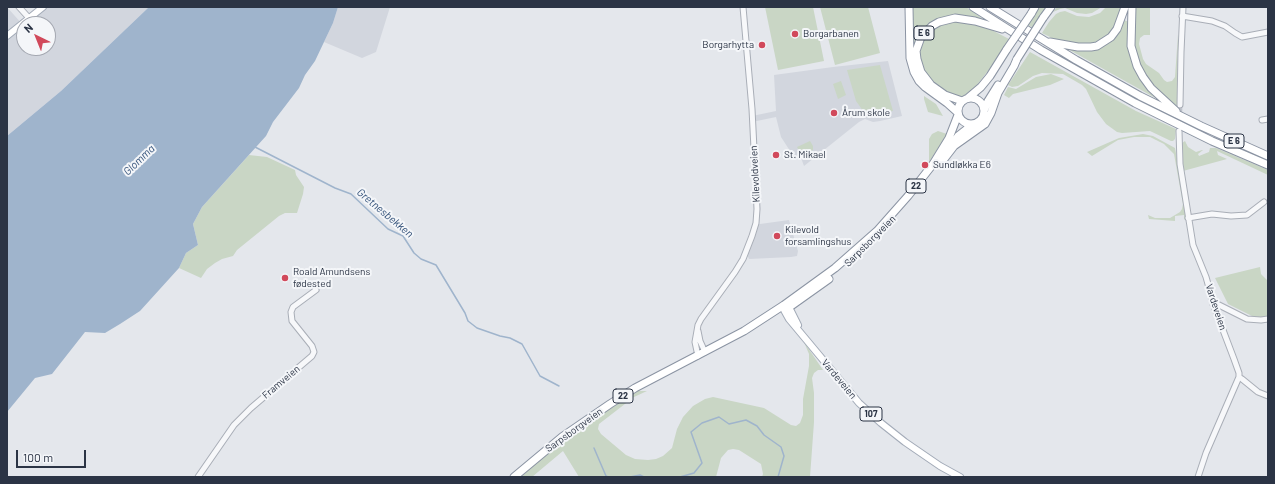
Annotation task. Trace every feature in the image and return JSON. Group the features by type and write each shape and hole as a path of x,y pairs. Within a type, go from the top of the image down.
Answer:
{"highway":[{"name":"E 6","path":"909,7 910,58 914,72 926,87 954,108 958,114"},
{"name":"E 6","path":"973,7 1071,68 1135,103 1206,138 1268,165"},
{"name":"E 6","path":"990,7 1042,40 1113,81 1182,117 1268,156"},
{"name":"22","path":"958,114 958,106 981,87 990,76 1035,7"},
{"name":"22","path":"972,125 976,124 982,119 984,111 993,93 1017,59 1050,7"},
{"name":"E 6","path":"1042,40 1071,47 1084,48 1097,46 1111,37 1117,29 1125,7"},
{"name":"E 6","path":"1132,7 1131,46 1136,66 1151,88 1182,117"},
{"name":"E 6","path":"965,100 945,95 931,85 920,72 916,59 916,51 921,37 936,24 947,19 955,18 975,21 1011,32"},
{"name":"22","path":"937,164 944,159 954,146 985,124 989,118 998,93 1017,59"},
{"path":"965,100 972,98 979,101 982,104 984,111"},
{"path":"958,114 959,118 965,123 972,125"},
{"name":"Sarpsborgveien","path":"786,307 836,268 887,220 933,164 950,138 958,114"},
{"name":"Sarpsborgveien","path":"514,477 562,437 635,388 744,331 786,307 830,278 866,247 897,214 958,136 972,125"}],"main road":[{"path":"32,16 43,7"},
{"path":"7,36 16,29"},
{"name":"Vardeveien","path":"786,307 789,319 849,392 875,418 905,442 940,466 960,477"}],"street":[{"path":"19,7 27,16"},
{"name":"Kilevoldveien","path":"698,356 695,342 698,325 743,259 756,223 757,210 752,109 743,7"},
{"path":"1180,105 1182,7"},
{"path":"1182,16 1212,21 1225,26 1242,37 1268,32"},
{"path":"1262,120 1268,119"},
{"name":"Vardeveien","path":"1179,131 1180,164 1193,246 1206,276 1214,309 1237,366 1238,377"},
{"path":"1188,218 1212,214 1230,216 1247,215 1264,202"},
{"name":"Framveien","path":"198,477 234,425 251,408 312,356 314,352 312,346 292,321 291,312 293,307 316,290"},
{"path":"1213,304 1218,304 1247,319 1268,319"},
{"path":"698,325 700,341 706,352"},
{"path":"1198,477 1206,453 1238,377 1258,392 1268,396"}],"shaded area":[{"path":"7,7 16,17 16,56 56,56 56,16 32,16 43,7 149,7 61,91 7,136"},
{"path":"338,7 390,7 376,52 362,58 324,42 333,23"},
{"name":"Årum skole","path":"888,61 902,116 873,122 865,119 859,122 804,166 800,155 794,157 781,137 776,117 752,122 752,116 776,111 774,75"},
{"path":"789,220 798,251 797,256 749,259 746,252 756,223 760,224"}],"green space":[{"name":"Borgarbanen","path":"765,7 813,7 824,61 778,70"},
{"path":"820,7 868,7 880,53 835,65"},
{"path":"912,7 966,7 987,22 946,17 916,45 913,44"},
{"path":"1039,7 1048,7 1034,28 1028,25"},
{"path":"1057,7 1102,7 1092,13 1086,14 1077,13 1065,8 1053,12"},
{"path":"1106,7 1123,7 1120,18 1110,34 1095,43 1087,45 1063,42 1042,33 1049,22 1056,14 1060,12 1065,11 1077,16 1089,17 1100,13"},
{"path":"1135,7 1150,8 1150,35 1144,35 1140,38 1139,44 1146,64 1159,73 1167,82 1172,81 1175,77 1178,34 1177,106 1167,99 1147,78 1137,61 1133,49"},
{"path":"1124,20 1129,22 1129,48 1159,100 1066,48 1083,50 1119,32"},
{"path":"950,21 960,21 984,26 1009,39 991,67 973,90 963,96 952,95 929,80 922,68 920,47 924,38 934,27"},
{"path":"1030,52 1136,111 1176,129 1175,139 1171,141 1150,131 1117,132 1106,124 1097,112 1086,89 1063,74 1042,73 1033,76 1018,86 1012,87 1008,85"},
{"path":"880,65 893,111 866,115 856,101 847,70"},
{"path":"1051,74 1064,79 1050,85 1013,94 1009,98 1004,95 1008,87 1016,89 1036,77"},
{"path":"841,81 846,95 838,99 833,84"},
{"path":"924,96 936,104 943,116 928,112"},
{"path":"938,131 947,134 929,162 929,139 932,134"},
{"path":"1143,134 1153,136 1175,148 1185,201 1186,217 1184,220 1184,215 1175,216 1175,221 1149,219 1148,215 1155,218 1170,218 1180,212 1183,204 1174,154 1164,144 1150,137 1134,137 1118,140 1092,156 1087,152 1119,138"},
{"path":"810,141 813,146 813,150 802,156 797,147"},
{"path":"1185,141 1188,147 1196,152 1203,150 1198,154 1199,156 1209,152 1210,148 1216,148 1268,170 1268,175 1217,151 1218,155 1227,159 1183,171 1182,143"},
{"path":"249,155 267,157 295,170 296,175 304,187 297,213 285,213 279,216 237,250 233,256 222,259 207,269 201,278 179,268 186,253 198,245 193,224 202,207"},
{"path":"1260,267 1261,274 1268,281 1268,317 1258,319 1228,304 1215,278"},
{"path":"804,342 823,370 818,370 814,373 812,378 814,393 814,422 810,477 762,477 763,474 761,464 739,450 733,449 728,450 721,458 716,477 579,477 563,451 532,477 521,477 540,460 588,423 638,391 647,391 634,397 599,424 598,429 601,434 626,455 635,459 648,460 663,456 672,448 677,429 683,417 693,406 705,399 713,397 764,408 791,425 796,426 800,423 803,415 803,399 809,366 809,354"}],"water":[{"name":"Glomma","path":"149,7 338,7 333,23 315,61 305,75 299,88 273,122 266,136 202,207 193,224 198,245 186,253 179,268 140,311 105,333 85,332 52,374 35,378 7,412 7,136 61,91"}],"waterway":[{"name":"Gretnesbekken","path":"255,147 335,188 351,194 388,229 403,236 414,253 421,259 436,265 465,313 468,321 477,328 510,338 522,344 540,376 559,386"},
{"name":"Gretnesbekken","path":"680,477 694,473 702,463 691,432 702,423 719,417 729,424 746,420 757,426 764,435 781,447 784,456 778,477"},
{"name":"Gretnesbekken","path":"594,448 606,476 608,477"},
{"name":"Gretnesbekken","path":"630,477 640,475 644,477"}],"tunnel":[{"path":"1179,128 1180,105"}],"place":[{"name":"Borgarbanen","path":"795,34"},
{"name":"Borgarhytta","path":"762,45"},
{"name":"Årum skole","path":"834,113"},
{"name":"St. Mikael","path":"776,155"},
{"name":"Sundløkka E6","path":"925,165"},
{"name":"Kilevold forsamlingshus","path":"777,236"},
{"name":"Roald Amundsens fødested","path":"285,278"}]}
